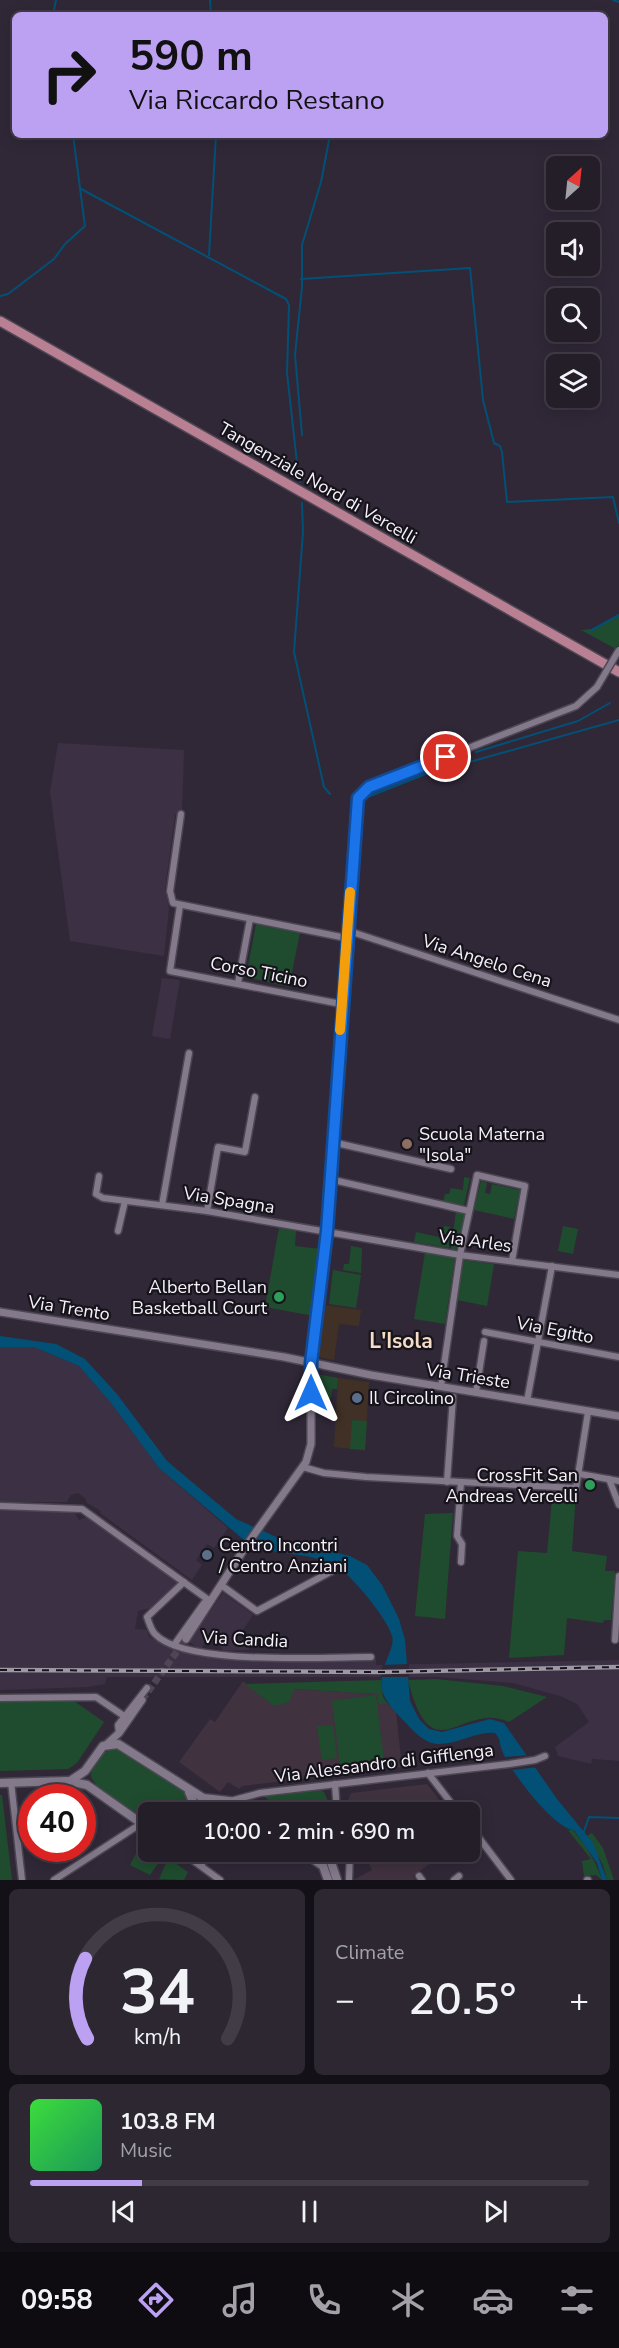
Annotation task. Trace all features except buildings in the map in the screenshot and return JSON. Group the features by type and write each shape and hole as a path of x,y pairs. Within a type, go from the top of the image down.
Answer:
{"main road":[{"name":"Tangenziale Nord di Vercelli","path":"0,321 619,672"},
{"path":"70,1781 88,1768 107,1744 124,1746 186,1789 209,1800 227,1802"},
{"path":"88,1768 88,1780 91,1784"},
{"path":"0,1783 70,1781 79,1784"},
{"path":"186,1789 195,1802"},
{"path":"96,1790 138,1820"},
{"path":"317,1862 323,1866 328,1880"},
{"path":"331,1862 337,1880"}],"street":[{"path":"186,1639 248,1543 303,1467 311,1444 311,1363 327,1231 346,930 358,798 361,792 576,705 597,687 619,650"},
{"path":"181,814 170,891 173,903 346,938"},
{"name":"Corso Ticino","path":"180,905 170,971 341,1004"},
{"path":"238,983 250,919"},
{"name":"Via Angelo Cena","path":"346,930 619,1020"},
{"path":"162,1205 189,1053"},
{"path":"207,1211 218,1147 245,1152 255,1097"},
{"path":"332,1142 451,1169"},
{"path":"441,1386 460,1256 477,1175 525,1186 512,1262"},
{"name":"Via Spagna","path":"99,1176 96,1194 125,1201 207,1211 327,1231"},
{"path":"329,1179 469,1211"},
{"path":"118,1231 125,1201"},
{"name":"Via Arles","path":"327,1231 460,1256 619,1275"},
{"path":"527,1401 552,1266"},
{"name":"Via Trento","path":"0,1312 311,1363"},
{"name":"Via Egitto","path":"485,1332 619,1357"},
{"path":"476,1392 484,1341"},
{"name":"Via Trieste","path":"311,1363 619,1416"},
{"path":"447,1482 453,1397"},
{"path":"303,1467 324,1473 572,1489 576,1488 580,1474 588,1412"},
{"path":"580,1474 619,1481"},
{"path":"609,1479 619,1505"},
{"path":"460,1562 462,1544 457,1536 461,1482"},
{"path":"0,1506 82,1509 210,1602"},
{"path":"221,1585 257,1611 334,1570"},
{"path":"615,1640 619,1576"},
{"name":"Via Candia","path":"184,1582 147,1615 155,1634 184,1650 229,1656 371,1657"},
{"path":"174,1645 196,1612 204,1603 210,1602"},
{"path":"124,1746 118,1725 147,1688"},
{"path":"0,1698 96,1697 124,1716"},
{"path":"107,1744 119,1733 142,1700"},
{"name":"Via Alessandro di Gifflenga","path":"227,1802 260,1793 509,1764 535,1760 544,1756"},
{"path":"428,1773 450,1802"},
{"path":"10,1782 22,1880"},
{"path":"335,1784 336,1802"},
{"path":"54,1880 138,1829"},
{"path":"480,1839 511,1880"},
{"path":"197,1862 220,1880"},
{"path":"349,1880 350,1862"}],"shaded area":[{"path":"58,743 184,750 182,812 175,815 165,889 169,908 164,956 70,941 50,792"},
{"path":"162,978 180,980 170,1039 152,1036"},
{"path":"325,1305 361,1310 359,1326 339,1324 334,1360 318,1357"},
{"path":"0,1347 34,1347 79,1366 111,1403 159,1468 228,1528 214,1548 207,1544 196,1560 202,1565 192,1580 100,1513 101,1511 87,1503 85,1498 78,1493 71,1495 67,1502 0,1502"},
{"path":"338,1378 369,1382 365,1450 334,1447"},
{"path":"0,1510 74,1512 79,1520 87,1517 179,1583 151,1608 138,1611 135,1629 147,1630 149,1637 185,1652 247,1660 376,1659 376,1665 619,1660 619,1761 592,1759 591,1764 558,1756 555,1747 589,1722 577,1704 560,1696 513,1683 438,1677 107,1677 105,1684 87,1687 0,1690"},
{"path":"223,1593 253,1615 234,1643 249,1643 249,1650 221,1651 223,1648 211,1640 205,1641 201,1651 189,1641"},
{"path":"243,1681 274,1706 294,1689 378,1694 380,1704 388,1704 396,1712 402,1767 242,1786 239,1789 228,1782 220,1792 179,1762 210,1719 215,1722"},
{"path":"427,1784 441,1802 347,1802 351,1793"},
{"path":"368,1862 432,1862 413,1876 415,1880 353,1880 372,1870"}],"green space":[{"path":"619,616 619,645 616,649 581,630 593,629"},
{"path":"256,924 300,933 289,987 246,977"},
{"path":"464,1177 470,1178 464,1205 443,1202 445,1194 449,1194 451,1188 463,1190"},
{"path":"481,1181 487,1183 485,1193 490,1194 492,1184 520,1190 514,1219 474,1210"},
{"path":"456,1211 465,1214 456,1251 451,1250"},
{"path":"444,1226 451,1227 449,1248 414,1242 416,1232 443,1238"},
{"path":"563,1226 578,1229 573,1254 558,1251"},
{"path":"279,1228 296,1231 295,1246 321,1249 314,1316 265,1307"},
{"path":"351,1246 362,1248 361,1273 343,1270 344,1264 349,1264"},
{"path":"425,1253 455,1258 445,1324 414,1319"},
{"path":"463,1260 494,1264 487,1306 457,1300"},
{"path":"333,1270 361,1275 356,1308 329,1304"},
{"path":"316,1374 338,1378 337,1389 332,1389 331,1399 321,1398 321,1388 316,1388"},
{"path":"352,1420 367,1421 365,1450 350,1449"},
{"path":"553,1490 576,1493 572,1551 607,1556 605,1571 615,1571 611,1620 604,1620 603,1623 567,1618 564,1655 509,1658 518,1551 547,1553"},
{"path":"453,1513 445,1619 415,1616 425,1514"},
{"path":"436,1679 503,1686 547,1697 509,1722 492,1718 438,1730 427,1724 417,1708 408,1680"},
{"path":"381,1680 383,1697 388,1704 379,1704 377,1694 294,1689 289,1702 274,1706 245,1684"},
{"path":"376,1695 384,1760 340,1766 332,1701"},
{"path":"0,1701 74,1701 104,1722 77,1763 68,1769 0,1771"},
{"path":"333,1725 337,1758 322,1760 317,1726"},
{"path":"112,1749 125,1750 185,1793 191,1802 138,1802 138,1815 97,1786 91,1777 93,1766 98,1758"},
{"path":"319,1789 324,1792 328,1802 271,1802 262,1795"},
{"path":"0,1795 2,1795 12,1880 0,1880"},
{"path":"568,1830 573,1830 586,1848 602,1880 596,1875 584,1876 582,1861 591,1859"},
{"path":"592,1833 603,1848 614,1880 607,1880 603,1865 587,1836"},
{"path":"138,1850 138,1862 159,1862 150,1875 130,1865"},
{"path":"166,1862 174,1862 188,1872 184,1880 159,1879"}],"water":[{"path":"0,1336 56,1344 85,1359 117,1394 167,1461 236,1519 283,1540 350,1556 367,1565 382,1585 399,1619 405,1640 410,1701 419,1719 429,1729 442,1732 490,1719 504,1723 557,1799 593,1843 607,1880 602,1880 597,1863 574,1830 566,1827 544,1810 522,1784 506,1759 495,1733 481,1734 444,1744 433,1743 417,1734 386,1700 383,1693 382,1676 392,1645 392,1636 378,1611 343,1571 320,1559 268,1550 244,1540 159,1468 111,1403 79,1366 34,1347 0,1347"}],"pier":[{"path":"409,1664 409,1677 381,1677 382,1665"},
{"path":"531,1755 538,1767 513,1770 505,1757"}],"waterway":[{"path":"54,12 56,0"},
{"path":"210,0 211,12"},
{"path":"613,0 619,2"},
{"path":"0,296 8,294 54,259 65,244 85,226 73,138"},
{"path":"209,255 216,138"},
{"path":"302,435 295,355 302,287 302,245 321,182 329,138"},
{"path":"81,189 286,299 289,305 287,373 297,463"},
{"path":"301,279 470,268 483,400 494,443 500,446 502,452 507,502 613,497 619,523"},
{"path":"299,477 300,482"},
{"path":"302,503 303,532 294,652 324,787 330,794"},
{"path":"590,631 619,615"},
{"path":"476,752 578,721 610,703"},
{"path":"365,798 451,764 473,761 619,720"},
{"path":"583,1834 589,1817 619,1818"}],"tunnel":[{"path":"142,1700 186,1639"}],"railway":[{"path":"0,1670 382,1672 619,1667"}],"slow traffic":[{"path":"340,1030 350,892"}],"place":[{"name":"Scuola Materna \"Isola\"","path":"407,1144"},
{"name":"Alberto Bellan Basketball Court","path":"279,1297"},
{"name":"Il Circolino","path":"357,1398"},
{"name":"CrossFit San Andreas Vercelli","path":"590,1485"},
{"name":"Centro Incontri / Centro Anziani","path":"207,1555"}],"district":[{"name":"L'Isola","path":"401,1341"}],"route":[{"path":"311,1393 311,1363 327,1231 346,938 358,798 364,789 446,757"}]}
